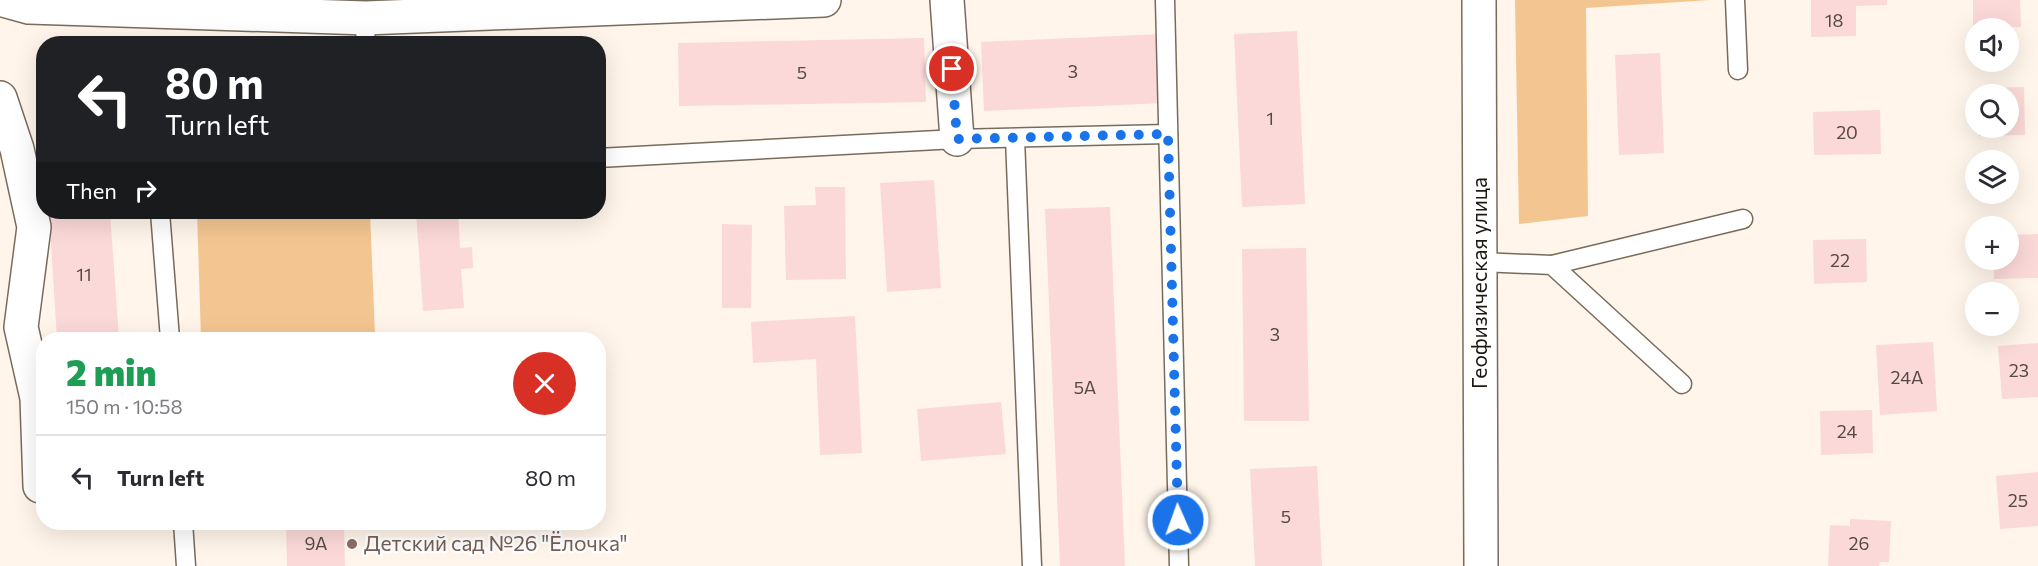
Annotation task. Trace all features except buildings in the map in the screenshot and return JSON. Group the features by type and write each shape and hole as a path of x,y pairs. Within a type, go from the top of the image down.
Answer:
{"street":[{"path":"16,3 365,21 824,0"},
{"path":"947,0 957,139"},
{"name":"Геофизическая улица","path":"1479,0 1481,566"},
{"path":"0,98 17,149 34,227 21,327 36,394"}],"lane":[{"path":"1164,0 1179,566"},
{"path":"1735,0 1738,70"},
{"path":"606,158 957,139 1168,134"},
{"path":"1015,138 1032,566"},
{"path":"161,219 169,332"},
{"path":"1480,262 1552,265 1743,219"},
{"path":"1552,265 1683,384"},
{"path":"184,530 186,566"}],"shaded area":[{"path":"1515,0 1710,0 1586,8 1588,216 1519,224"},
{"path":"197,219 370,219 375,332 201,332"}],"place":[{"name":"Детский сад №26 \"Ёлочка\"","path":"352,544"}],"route":[{"path":"952,69 957,139 1168,134 1178,520"}]}
